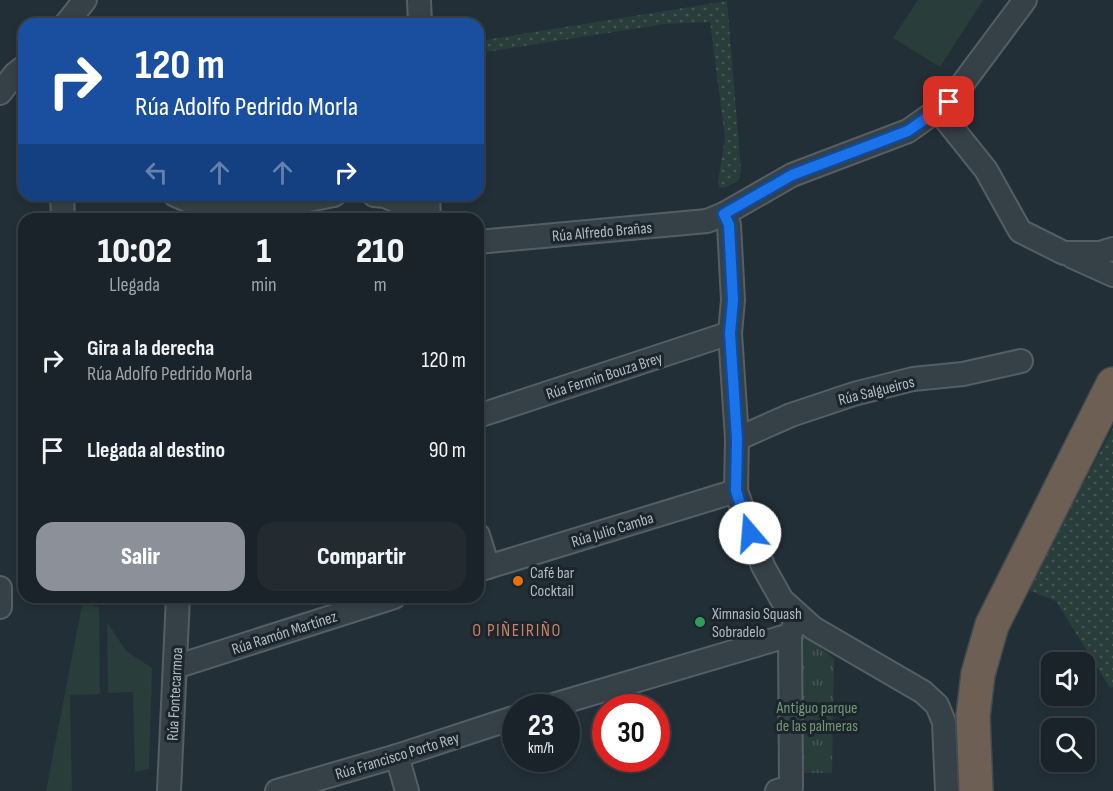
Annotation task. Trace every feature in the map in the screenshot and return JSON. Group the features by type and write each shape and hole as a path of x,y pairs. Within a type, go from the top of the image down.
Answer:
{"highway":[{"path":"977,782 973,716 978,674 992,625 1113,384"}],"street":[{"path":"71,18 85,0"},
{"path":"418,0 420,18"},
{"name":"Rúa Alfredo Brañas","path":"484,241 707,221 724,214 792,175 908,131 938,110 949,102 1025,0"},
{"path":"0,93 18,72"},
{"path":"938,110 986,170 1020,231 1113,274"},
{"path":"189,201 210,210 248,212 304,201"},
{"path":"400,201 428,210"},
{"path":"724,214 729,225 733,300 730,333 737,439 736,491 763,566 794,626 791,787 777,791"},
{"path":"1064,253 1100,253 1113,249"},
{"name":"Rúa Fermín Bouza Brey","path":"484,414 730,333"},
{"name":"Rúa Salgueiros","path":"737,439 791,415 854,394 913,379 963,374 1021,361"},
{"name":"Rúa Julio Camba","path":"484,569 736,491"},
{"path":"0,588 0,607"},
{"name":"Rúa Fontecarmoa","path":"169,791 178,603"},
{"name":"Rúa Ramón Martínez","path":"175,667 375,603"},
{"path":"580,696 794,626 813,628 922,692 937,705 945,722 946,791"},
{"name":"Rúa Francisco Porto Rey","path":"277,791 397,756 502,722"},
{"path":"397,756 407,791"}],"green space":[{"path":"918,0 983,0 940,67 893,38"},
{"path":"727,1 741,170 739,180 719,188 725,138 710,22 665,24 484,52 484,40"},
{"path":"1113,428 1113,687 1110,688 1095,664 1095,652 1088,652 1056,601 1027,590"},
{"path":"82,603 89,603 99,608 100,694 70,695 72,791 46,791"},
{"path":"107,622 126,651 152,668 149,769 135,772 133,692 108,693"},
{"name":"Antiguo parque de las palmeras","path":"802,637 810,639 834,659 832,773 799,773"}],"place":[{"name":"Café bar Cocktail","path":"518,581"},
{"name":"Ximnasio Squash Sobradelo","path":"700,622"}],"district":[{"name":"O PIÑEIRIÑO","path":"517,630"}],"route":[{"path":"750,533 736,491 737,439 730,333 733,300 729,225 724,214 792,175 908,131 949,102"}]}
